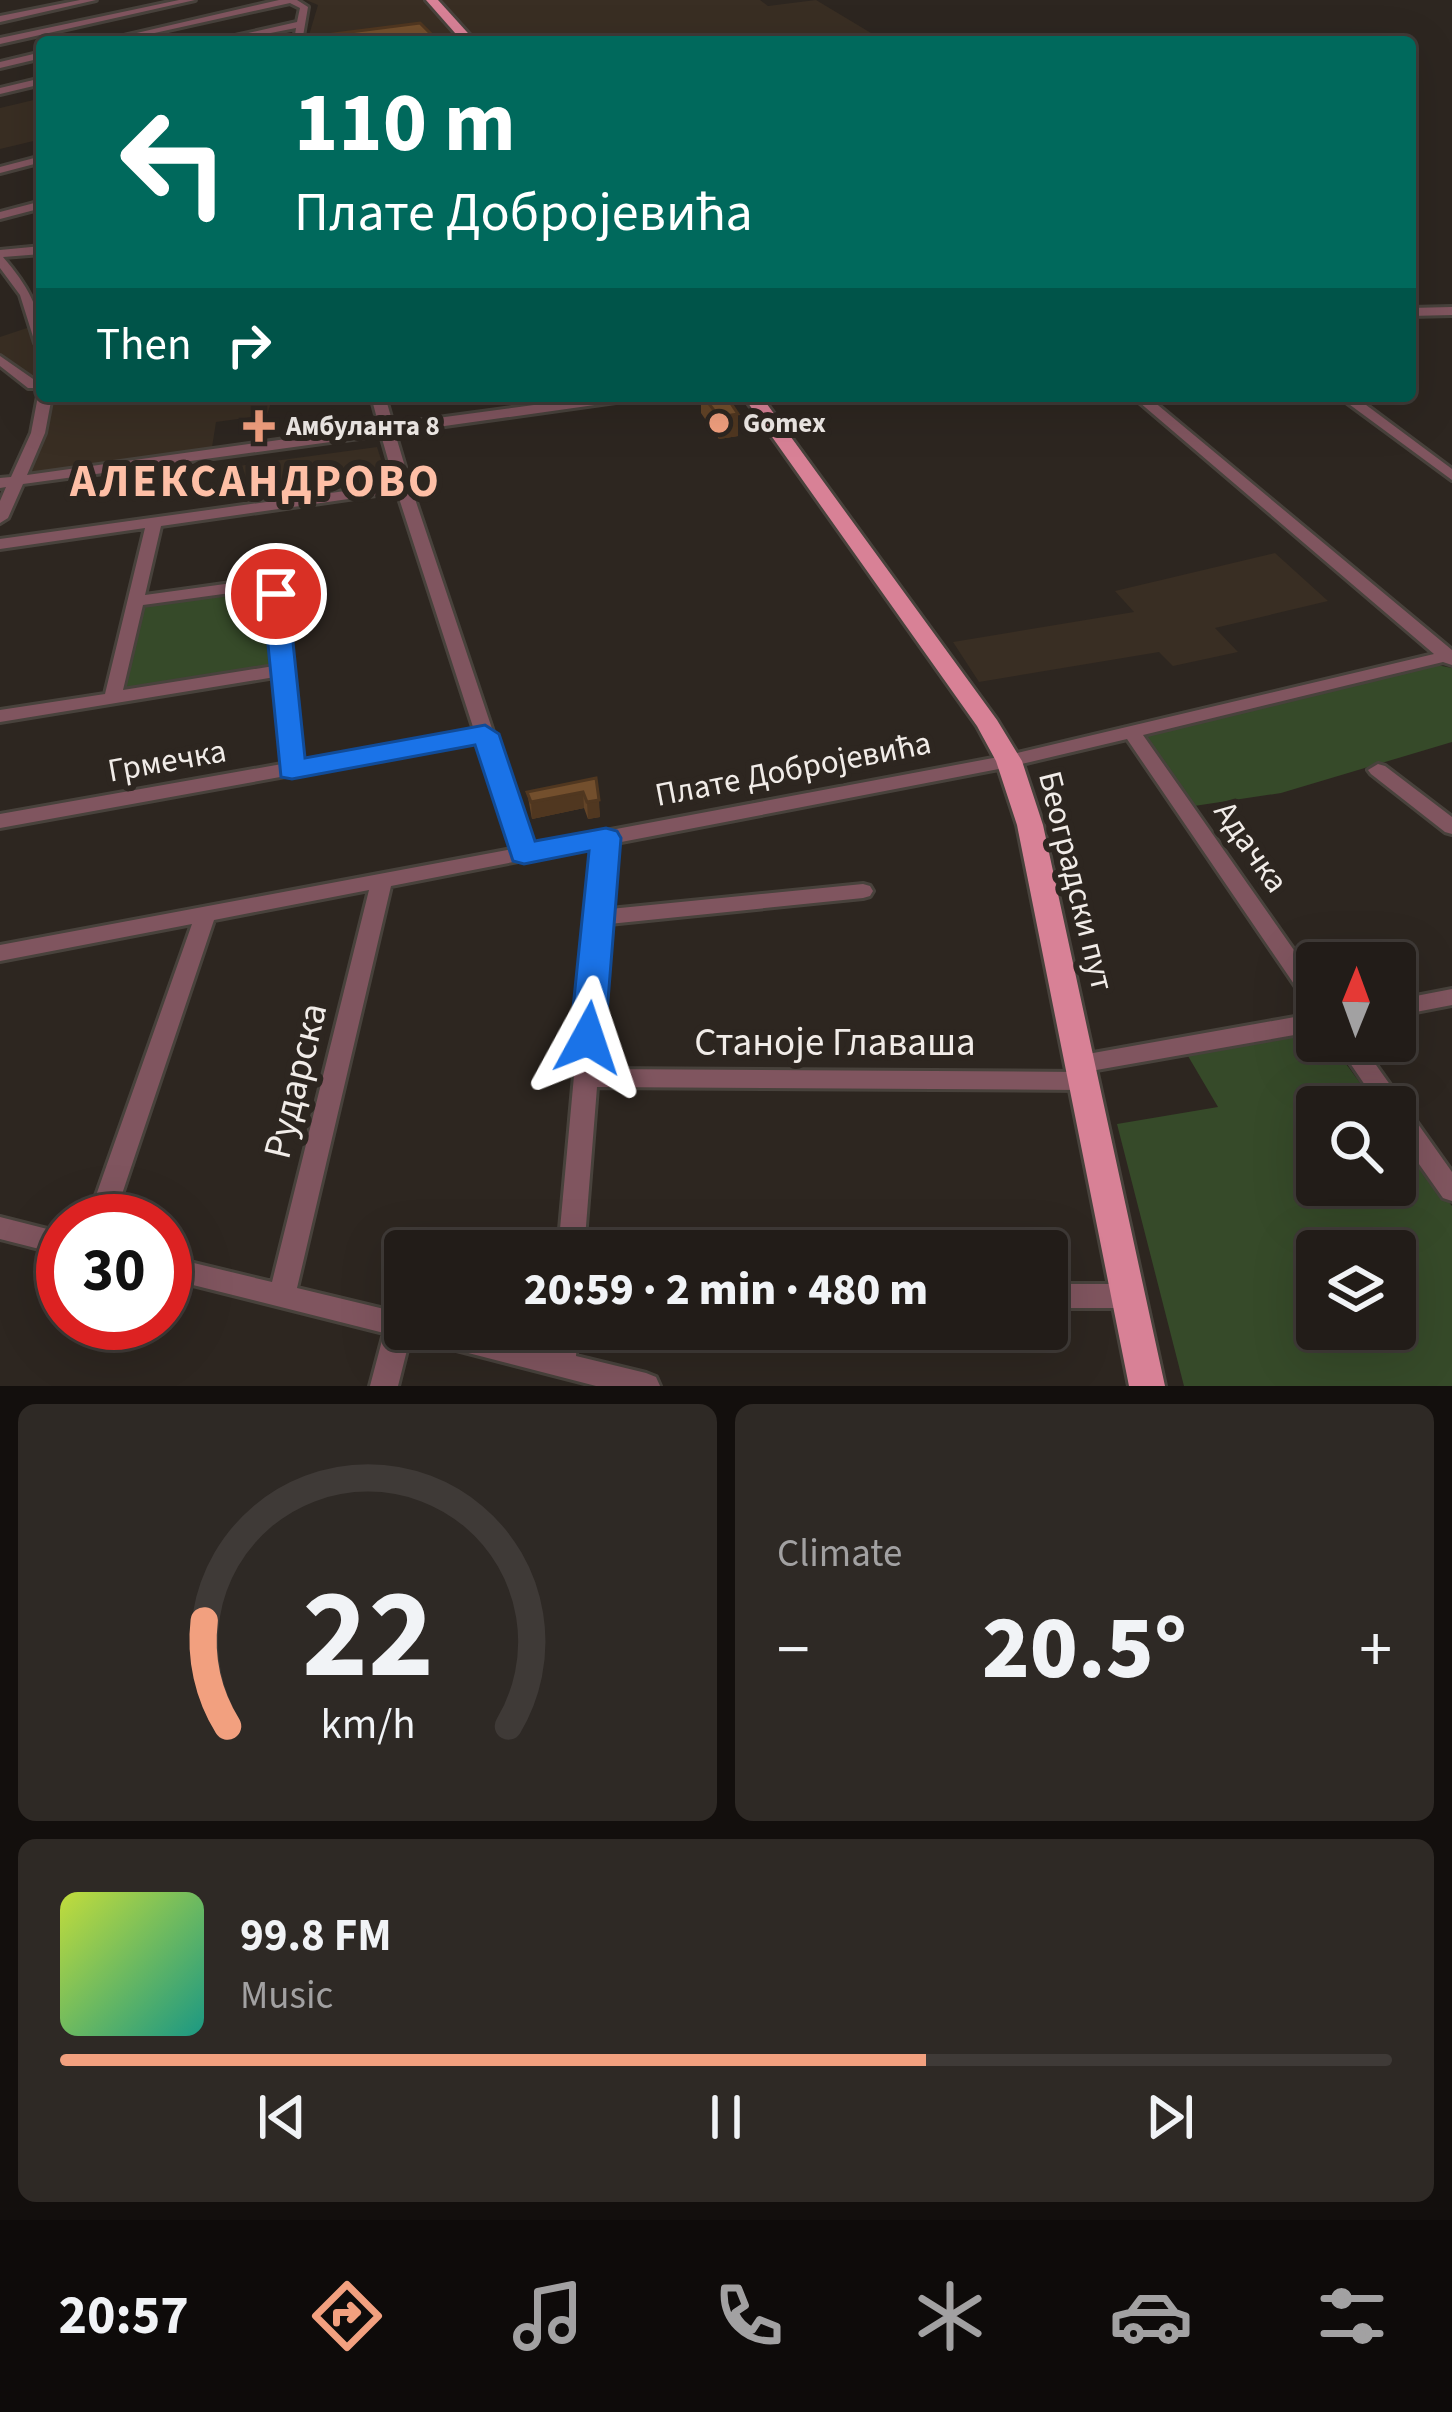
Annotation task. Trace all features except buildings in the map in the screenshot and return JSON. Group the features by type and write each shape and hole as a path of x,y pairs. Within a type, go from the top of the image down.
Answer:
{"main road":[{"path":"432,0 465,36"},
{"name":"Београдски пут","path":"756,402 1009,761 1030,825 1147,1386"}],"street":[{"path":"4,16 92,0"},
{"path":"0,41 191,0"},
{"path":"129,36 291,0 304,7 299,36"},
{"path":"4,16 52,36"},
{"path":"242,36 301,24"},
{"path":"0,65 36,57"},
{"path":"0,91 36,82"},
{"path":"0,170 36,161"},
{"path":"0,215 36,206"},
{"path":"36,251 0,257 26,295 36,326"},
{"path":"1416,312 1452,311"},
{"path":"0,360 36,385"},
{"path":"0,518 7,482 40,428 44,402"},
{"path":"380,402 403,487 524,853"},
{"path":"7,482 586,402"},
{"path":"1146,402 1449,658"},
{"path":"1353,402 1452,476"},
{"path":"0,544 403,487"},
{"path":"113,697 154,524"},
{"path":"136,601 275,582 292,770"},
{"name":"Плате Добројевића","path":"0,953 1009,761 1449,658"},
{"path":"0,716 283,670"},
{"name":"Адачка","path":"1130,731 1296,970"},
{"name":"Грмечка","path":"0,821 485,734"},
{"path":"1378,770 1452,827"},
{"path":"573,1230 606,838"},
{"name":"Рударска","path":"282,1294 381,884"},
{"path":"598,918 863,891"},
{"path":"109,1194 205,916"},
{"path":"1416,1003 1452,997"},
{"name":"Станоје Главаша","path":"584,1078 1083,1072 1296,1026"},
{"path":"1416,1140 1452,1191"},
{"path":"0,1228 36,1237"},
{"path":"192,1274 384,1320"},
{"path":"1068,1296 1130,1296"},
{"path":"384,1386 398,1350"},
{"path":"500,1350 646,1386"},
{"path":"561,1366 563,1350"}],"shaded area":[{"path":"306,0 760,0 768,6 816,0 876,36 309,36 318,5"},
{"path":"36,99 36,140 0,149 0,108"},
{"path":"36,325 36,389 0,364 0,337"},
{"path":"44,402 271,402 267,415 216,422 210,460 17,487"},
{"path":"377,447 389,484 245,505 238,466"},
{"path":"1275,553 1328,601 1215,628 1238,652 1173,666 1159,652 979,682 953,642 1134,612 1115,591"}],"green space":[{"path":"266,587 275,668 124,691 143,604"},
{"path":"1432,664 1452,668 1452,742 1281,793 1194,806 1142,734"},
{"path":"1296,1033 1296,1062 1345,1062 1362,1086 1296,1086 1296,1206 1416,1206 1416,1158 1452,1206 1452,1386 1184,1386 1117,1124 1218,1107 1188,1056"}],"place":[{"name":"Gomex","path":"719,423"},
{"name":"Амбуланта 8","path":"259,426"}],"district":[{"name":"АЛЕКСАНДРОВО","path":"256,482"}],"route":[{"path":"276,594 292,770 485,734 524,853 606,838 588,1038"}]}
